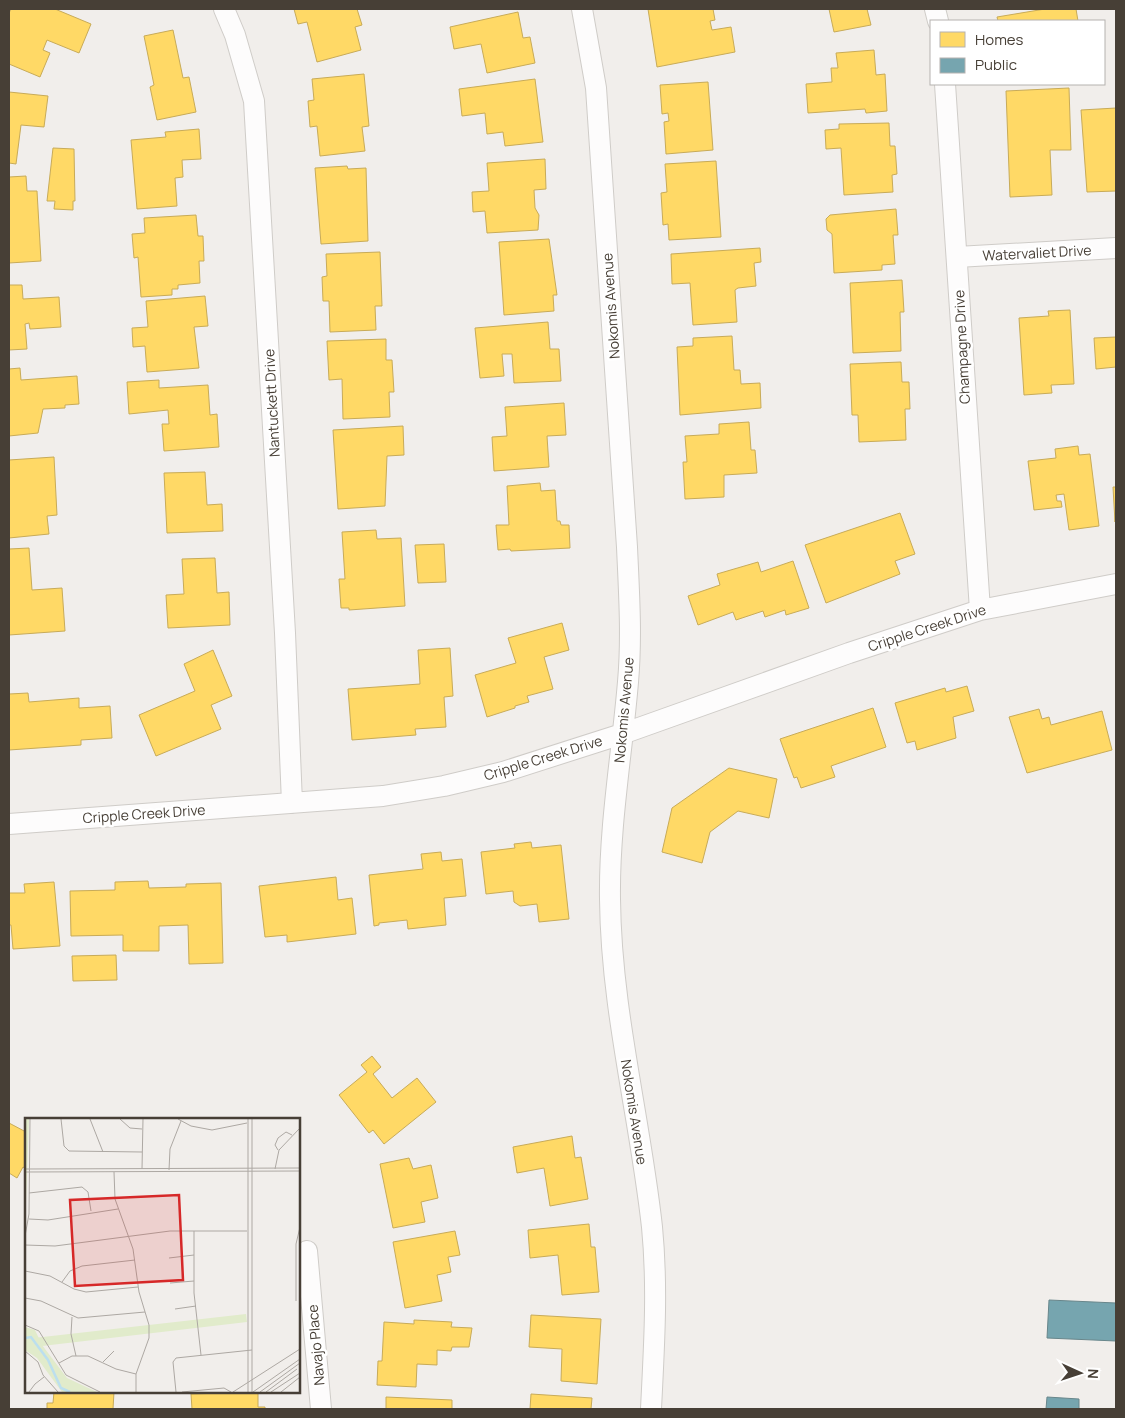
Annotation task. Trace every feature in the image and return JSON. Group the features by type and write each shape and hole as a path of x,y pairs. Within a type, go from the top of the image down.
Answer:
{"street":[{"name":"Nantuckett Drive","path":"224,9 235,34 254,101 285,633 292,803"},
{"name":"Nokomis Avenue","path":"582,9 596,88 628,547 630,647 613,819 610,898 613,971 652,1226 656,1277 651,1409"},
{"name":"Champagne Drive","path":"945,85 980,610"},
{"name":"Watervaliet Drive","path":"957,257 1116,248"},
{"name":"Cripple Creek Drive","path":"9,824 383,796 444,786 503,772 622,734 849,653 980,610 1116,584"},
{"name":"Navajo Place","path":"307,1251 321,1409"}],"building: Homes":[{"path":"11,9 55,9 91,24 79,53 47,40 43,50 50,53 40,77 9,64 9,13"},
{"path":"294,9 357,9 362,25 355,27 361,50 317,62 307,22 298,24"},
{"path":"648,9 713,9 715,20 710,21 712,30 731,27 735,52 657,67"},
{"path":"829,9 867,9 871,25 834,32"},
{"path":"1045,9 1076,9 1078,20 998,20 997,17"},
{"path":"518,12 523,38 530,37 535,63 487,73 481,44 454,49 450,27"},
{"path":"173,30 183,78 189,77 196,112 157,120 150,87 154,85 144,36"},
{"path":"874,50 876,75 885,74 887,111 866,113 865,109 808,113 806,84 832,82 831,68 838,68 836,53"},
{"path":"364,74 369,126 362,127 365,151 320,156 317,126 310,127 308,101 314,100 312,79"},
{"path":"535,79 543,142 505,146 503,132 487,134 485,113 462,116 459,89"},
{"path":"708,82 713,150 666,154 664,122 669,121 668,113 662,114 660,85"},
{"path":"1069,88 1071,150 1050,150 1052,195 1010,197 1006,91"},
{"path":"9,92 48,96 44,127 21,125 16,164 9,163"},
{"path":"1116,108 1116,191 1087,192 1081,110"},
{"path":"889,123 890,146 895,146 897,174 892,175 893,192 844,195 841,148 826,149 825,130 839,129 839,124"},
{"path":"199,129 201,159 182,160 183,177 175,178 177,206 137,209 131,140 166,137 165,132"},
{"path":"53,148 74,149 75,201 73,201 73,210 54,209 55,201 47,201"},
{"path":"545,159 546,189 534,190 535,208 539,215 538,230 487,233 485,211 473,212 472,192 489,191 487,163"},
{"path":"716,161 721,237 669,240 668,224 663,225 661,193 667,192 665,164"},
{"path":"347,166 348,169 366,168 368,241 321,244 315,168"},
{"path":"26,176 27,191 37,191 41,261 9,263 9,177"},
{"path":"896,209 898,235 893,235 895,264 882,265 882,270 834,273 832,234 827,230 826,219 830,215"},
{"path":"196,215 198,236 203,236 204,261 199,261 200,283 178,285 178,289 172,289 172,295 141,297 138,257 134,258 132,234 145,233 144,218"},
{"path":"549,239 557,295 553,295 554,311 504,315 499,242"},
{"path":"760,248 761,262 754,263 756,286 735,290 737,322 693,325 690,283 672,284 671,254"},
{"path":"380,252 382,306 375,306 376,330 330,332 329,301 323,301 322,277 327,276 326,254"},
{"path":"902,280 904,312 900,312 901,351 853,353 850,283"},
{"path":"9,285 22,285 23,299 59,297 61,327 30,329 29,323 25,324 27,349 9,350"},
{"path":"205,296 208,326 194,327 199,368 147,372 145,346 133,347 132,328 148,327 146,301"},
{"path":"1070,310 1074,384 1051,385 1052,393 1024,395 1019,318 1049,316 1048,311"},
{"path":"548,322 550,349 559,349 561,381 514,383 512,354 502,354 504,376 480,378 475,328"},
{"path":"732,336 734,370 740,370 741,384 760,383 761,408 680,415 677,347 693,346 693,338"},
{"path":"1116,337 1116,367 1096,369 1094,338"},
{"path":"386,339 386,360 392,360 394,392 389,392 390,417 343,419 342,379 329,380 327,341"},
{"path":"901,362 902,382 909,382 910,409 905,409 906,440 859,442 858,415 852,415 850,364"},
{"path":"20,368 21,380 77,376 79,404 65,405 65,408 43,409 38,433 9,436 9,369"},
{"path":"159,380 159,388 208,385 210,415 217,414 219,447 164,451 162,424 169,424 168,410 129,414 127,382"},
{"path":"564,403 566,435 547,436 549,467 494,471 492,437 507,436 505,407"},
{"path":"749,422 751,450 755,450 757,473 724,475 724,497 685,499 683,462 687,462 685,436 719,434 719,424"},
{"path":"403,426 404,455 387,456 385,506 338,509 333,430"},
{"path":"1078,446 1079,455 1090,454 1099,526 1069,530 1064,494 1056,495 1057,501 1061,501 1062,507 1034,510 1028,461 1056,458 1055,449"},
{"path":"54,457 57,515 47,516 49,534 9,538 9,460"},
{"path":"205,472 207,505 222,504 223,531 167,533 164,473"},
{"path":"540,483 541,491 555,490 557,521 560,521 561,525 569,525 570,548 498,550 496,525 509,525 507,486"},
{"path":"1113,487 1116,487 1115,522"},
{"path":"900,513 915,554 895,561 900,574 826,603 805,545"},
{"path":"376,530 377,539 401,538 405,606 349,610 349,608 341,608 339,579 345,579 342,532"},
{"path":"444,544 446,582 418,583 415,545"},
{"path":"29,548 32,590 62,588 65,631 9,635 9,549"},
{"path":"215,558 217,593 229,592 230,625 168,628 166,595 184,594 182,559"},
{"path":"793,561 809,608 786,615 785,610 765,617 763,611 736,620 733,612 698,625 688,596 720,585 717,574 758,562 761,572"},
{"path":"562,623 569,650 544,657 553,689 527,696 529,702 487,717 475,675 516,663 508,638"},
{"path":"450,648 453,696 444,697 446,727 415,729 416,735 352,740 348,689 420,684 418,650"},
{"path":"213,650 232,696 211,705 221,729 156,756 139,715 195,691 184,664"},
{"path":"967,686 974,711 953,717 956,738 917,750 915,741 907,743 895,703 945,688 946,692"},
{"path":"28,693 29,702 79,698 79,708 110,706 112,738 81,740 81,745 9,750 9,694"},
{"path":"873,708 886,747 831,766 835,777 801,788 797,777 794,778 780,739"},
{"path":"1039,709 1042,719 1049,717 1051,725 1102,711 1112,750 1027,773 1009,717"},
{"path":"729,768 777,779 769,818 738,811 710,832 702,863 662,852 672,808"},
{"path":"531,842 532,848 561,845 569,919 539,922 537,904 520,906 514,902 513,891 486,894 481,852 515,848 514,844"},
{"path":"441,852 442,861 462,859 466,896 444,898 446,925 408,929 407,920 379,923 379,925 374,926 369,875 423,869 421,854"},
{"path":"336,877 338,900 352,898 356,934 287,942 287,935 265,937 259,886"},
{"path":"148,881 149,888 186,887 186,884 221,883 223,963 189,964 188,925 159,926 159,951 123,951 123,935 71,936 70,891 115,890 115,882"},
{"path":"54,882 60,946 13,949 11,925 9,925 9,893 25,893 24,884"},
{"path":"116,955 117,980 73,981 72,956"},
{"path":"372,1056 381,1067 373,1074 392,1098 417,1078 436,1102 384,1144 373,1130 369,1133 339,1095 367,1072 361,1065"},
{"path":"9,1123 25,1131 25,1168 23,1167 17,1178 9,1173"},
{"path":"572,1136 575,1158 581,1157 588,1199 550,1206 544,1168 517,1173 513,1147"},
{"path":"409,1158 413,1169 431,1165 438,1198 421,1202 425,1222 393,1228 380,1164"},
{"path":"589,1224 591,1247 595,1247 599,1292 562,1295 558,1255 530,1258 528,1230"},
{"path":"455,1231 460,1255 448,1257 451,1272 437,1275 442,1301 405,1308 393,1242"},
{"path":"531,1315 601,1319 597,1384 561,1381 562,1349 529,1347"},
{"path":"414,1320 452,1322 451,1327 472,1328 469,1347 452,1347 451,1351 437,1350 437,1365 417,1364 416,1387 377,1385 378,1361 382,1361 384,1322 414,1324"},
{"path":"54,1393 114,1393 113,1409 47,1409 47,1403 53,1403"},
{"path":"258,1393 258,1407 265,1407 265,1409 192,1409 191,1394"},
{"path":"531,1394 592,1398 591,1409 530,1409"},
{"path":"386,1397 452,1400 452,1409 386,1409"}],"building: Public":[{"path":"1049,1300 1116,1303 1116,1341 1047,1338"},
{"path":"1047,1397 1079,1399 1079,1409 1046,1409"}]}
